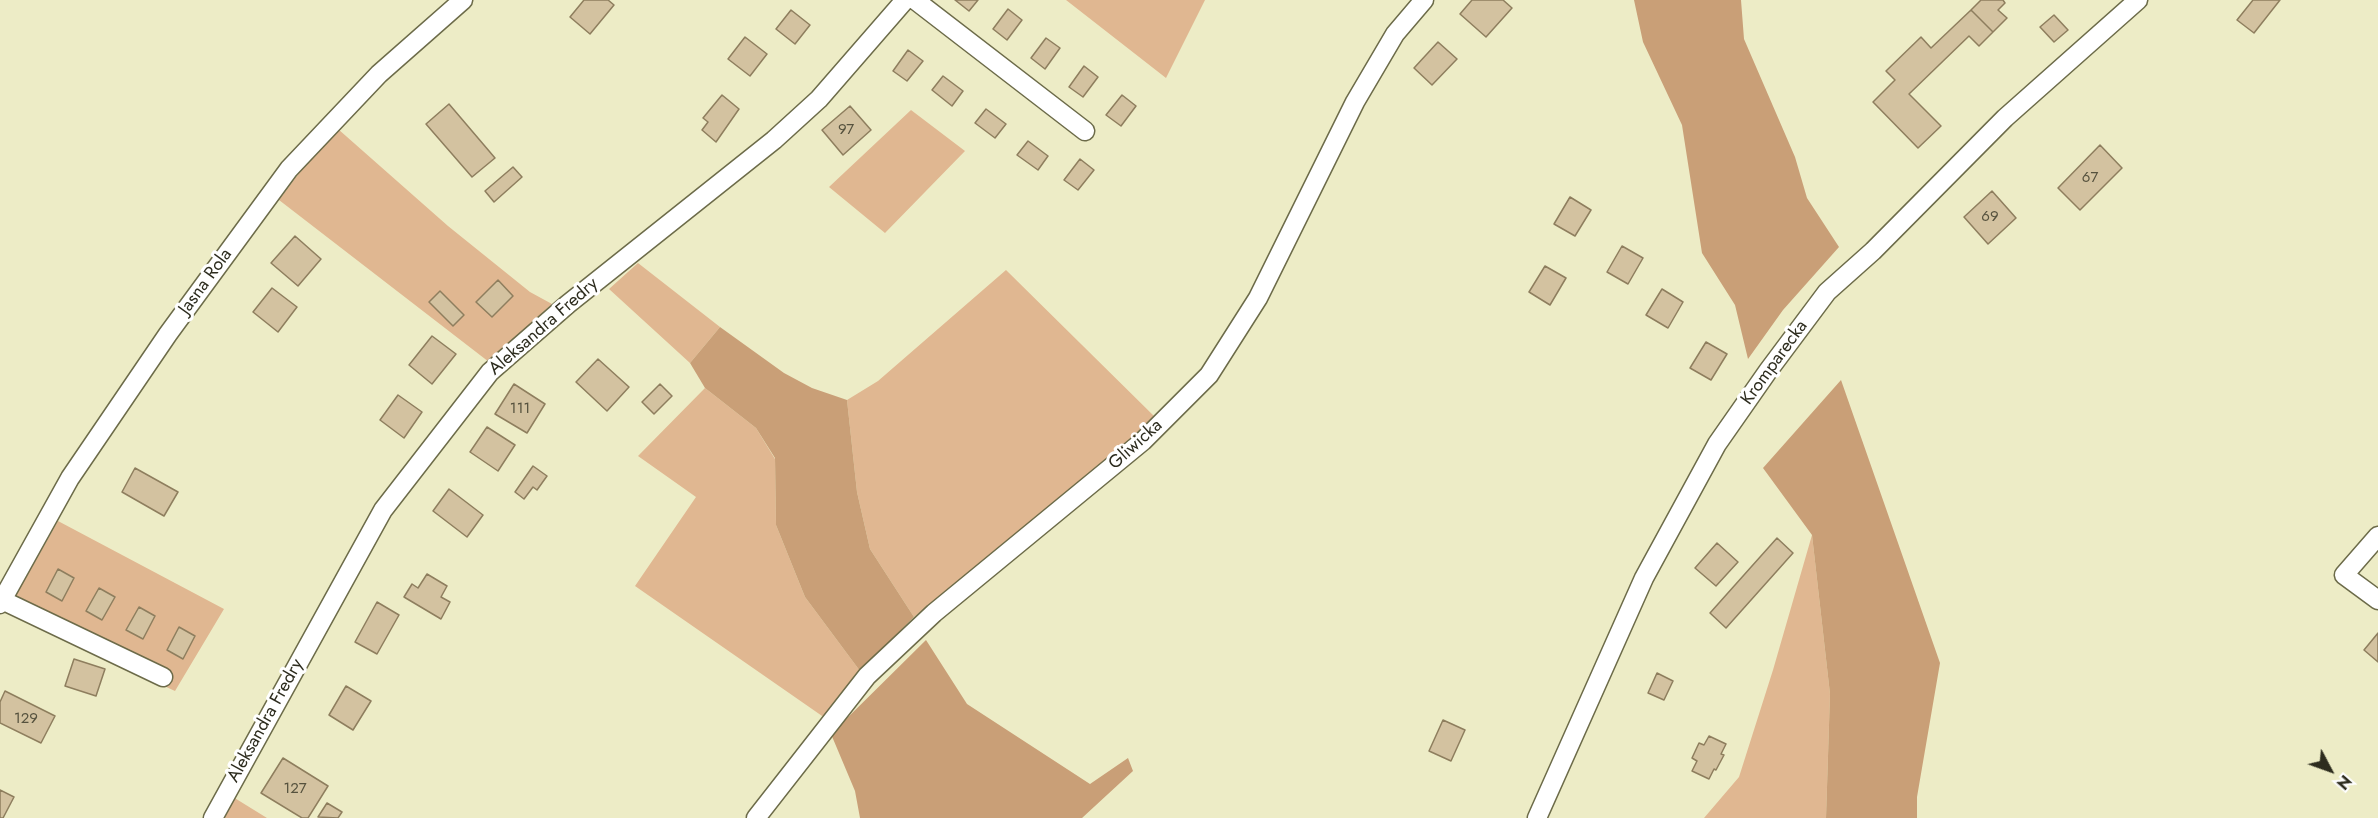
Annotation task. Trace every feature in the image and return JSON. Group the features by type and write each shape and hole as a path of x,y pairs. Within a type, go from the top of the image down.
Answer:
{"street":[{"name":"Jasna Rola","path":"1,602 70,478 168,334 289,169 379,74 463,0"},
{"name":"Aleksandra Fredry","path":"213,818 383,510 490,372 568,304 774,140 819,99 905,0"},
{"path":"915,0 1085,131"},
{"name":"Gliwicka","path":"756,818 867,676 934,613 1143,441 1209,375 1258,298 1361,93 1395,34 1424,0"},
{"name":"Kromparecka","path":"1537,818 1644,578 1717,444 1768,371 1827,292 1873,251 2005,118 2138,0"},
{"path":"2378,536 2344,575 2378,600"},
{"path":"1,602 163,676"}],"shaded area":[{"path":"1066,0 1205,0 1166,78"},
{"path":"1634,0 1741,0 1744,39 1795,157 1807,198 1839,247 1783,310 1748,359 1735,305 1702,253 1682,125 1643,42"},
{"path":"911,110 965,151 885,233 829,187"},
{"path":"338,129 448,226 530,292 552,304 489,362 279,200 302,169"},
{"path":"638,263 720,327 690,363 609,289"},
{"path":"1006,270 1157,419 1134,441 914,617 870,549 857,492 847,400 878,381"},
{"path":"720,327 784,373 812,388 847,400 857,492 870,549 914,617 860,671 805,597 776,525 775,458 756,428 705,388 690,363"},
{"path":"1841,380 1940,663 1917,797 1917,818 1826,818 1830,694 1812,535 1763,468"},
{"path":"705,388 756,428 775,459 776,525 805,597 860,671 825,718 635,586 696,497 638,456"},
{"path":"58,521 224,609 175,691 6,613"},
{"path":"1812,535 1830,694 1826,818 1704,818 1739,777"},
{"path":"926,640 967,704 1090,784 1128,758 1133,771 1082,818 860,818 855,791 831,734"},
{"path":"233,797 267,818 221,818"}],"building":[{"path":"584,0 608,0 614,5 590,34 570,17"},
{"path":"955,0 978,0 969,11"},
{"path":"1472,0 1503,0 1512,8 1486,37 1460,14"},
{"path":"1981,0 2003,0 2005,3 1998,10 2007,18 1993,32 1971,10"},
{"path":"2253,0 2280,0 2254,33 2237,20"},
{"path":"1008,9 1022,20 1007,40 993,29"},
{"path":"791,10 810,25 795,44 776,29"},
{"path":"1971,10 1993,32 1979,46 1969,36 1909,94 1941,126 1918,148 1873,102 1895,80 1886,71 1921,37 1931,48"},
{"path":"2054,15 2068,30 2054,42 2040,27"},
{"path":"745,37 767,54 750,76 728,59"},
{"path":"1046,38 1060,48 1045,69 1031,58"},
{"path":"1438,42 1457,59 1432,85 1414,68"},
{"path":"908,50 923,61 907,81 893,71"},
{"path":"1084,66 1098,77 1083,97 1069,87"},
{"path":"943,76 963,91 952,106 932,90"},
{"path":"722,95 739,109 716,142 702,130 708,122 703,118"},
{"path":"1122,95 1136,106 1121,126 1106,115"},
{"path":"449,104 495,158 472,177 426,124"},
{"path":"850,106 871,130 843,155 822,130"},
{"path":"986,109 1006,124 995,138 975,123"},
{"path":"1028,141 1048,156 1038,170 1017,155"},
{"path":"2100,145 2122,168 2080,210 2058,188"},
{"path":"1080,159 1094,170 1078,190 1064,180"},
{"path":"513,167 522,177 494,202 485,191"},
{"path":"1992,191 2016,218 1988,244 1964,217"},
{"path":"1570,197 1591,210 1575,236 1554,224"},
{"path":"295,236 321,259 298,286 271,263"},
{"path":"1622,246 1643,258 1628,284 1607,272"},
{"path":"1545,266 1566,278 1550,305 1529,292"},
{"path":"498,280 513,296 492,317 476,302"},
{"path":"272,288 297,307 278,332 253,312"},
{"path":"1662,289 1683,302 1668,328 1646,315"},
{"path":"440,291 464,315 453,326 429,302"},
{"path":"432,336 456,354 432,384 409,365"},
{"path":"1706,342 1727,354 1711,380 1690,368"},
{"path":"598,359 629,387 607,411 576,382"},
{"path":"514,384 545,404 527,433 495,414"},
{"path":"660,384 672,396 654,414 642,402"},
{"path":"398,395 422,412 404,438 380,420"},
{"path":"487,427 515,445 498,471 470,452"},
{"path":"533,466 547,476 537,490 533,487 524,499 515,492"},
{"path":"135,468 178,492 164,516 122,492"},
{"path":"449,489 483,515 467,537 433,511"},
{"path":"1777,538 1793,553 1726,628 1710,613"},
{"path":"1717,543 1738,562 1716,586 1695,568"},
{"path":"58,569 74,578 62,601 46,592"},
{"path":"427,574 447,586 441,597 450,602 441,619 404,597 412,584 418,588"},
{"path":"99,588 115,597 102,620 86,611"},
{"path":"377,602 399,615 377,654 355,642"},
{"path":"139,607 155,616 143,639 126,630"},
{"path":"179,627 195,636 183,659 167,650"},
{"path":"2378,633 2378,662 2364,650"},
{"path":"74,659 105,669 96,696 65,686"},
{"path":"1657,673 1673,681 1664,700 1648,693"},
{"path":"346,686 371,701 353,730 329,715"},
{"path":"5,691 55,716 41,743 0,723 0,702"},
{"path":"1443,720 1465,730 1451,761 1429,751"},
{"path":"1709,736 1726,744 1721,754 1724,755 1709,779 1692,771 1697,761 1692,758 1699,743 1704,745"},
{"path":"283,758 328,786 308,818 302,818 261,793"},
{"path":"0,790 14,797 3,818 0,818"},
{"path":"327,803 342,812 338,818 318,817"}]}
